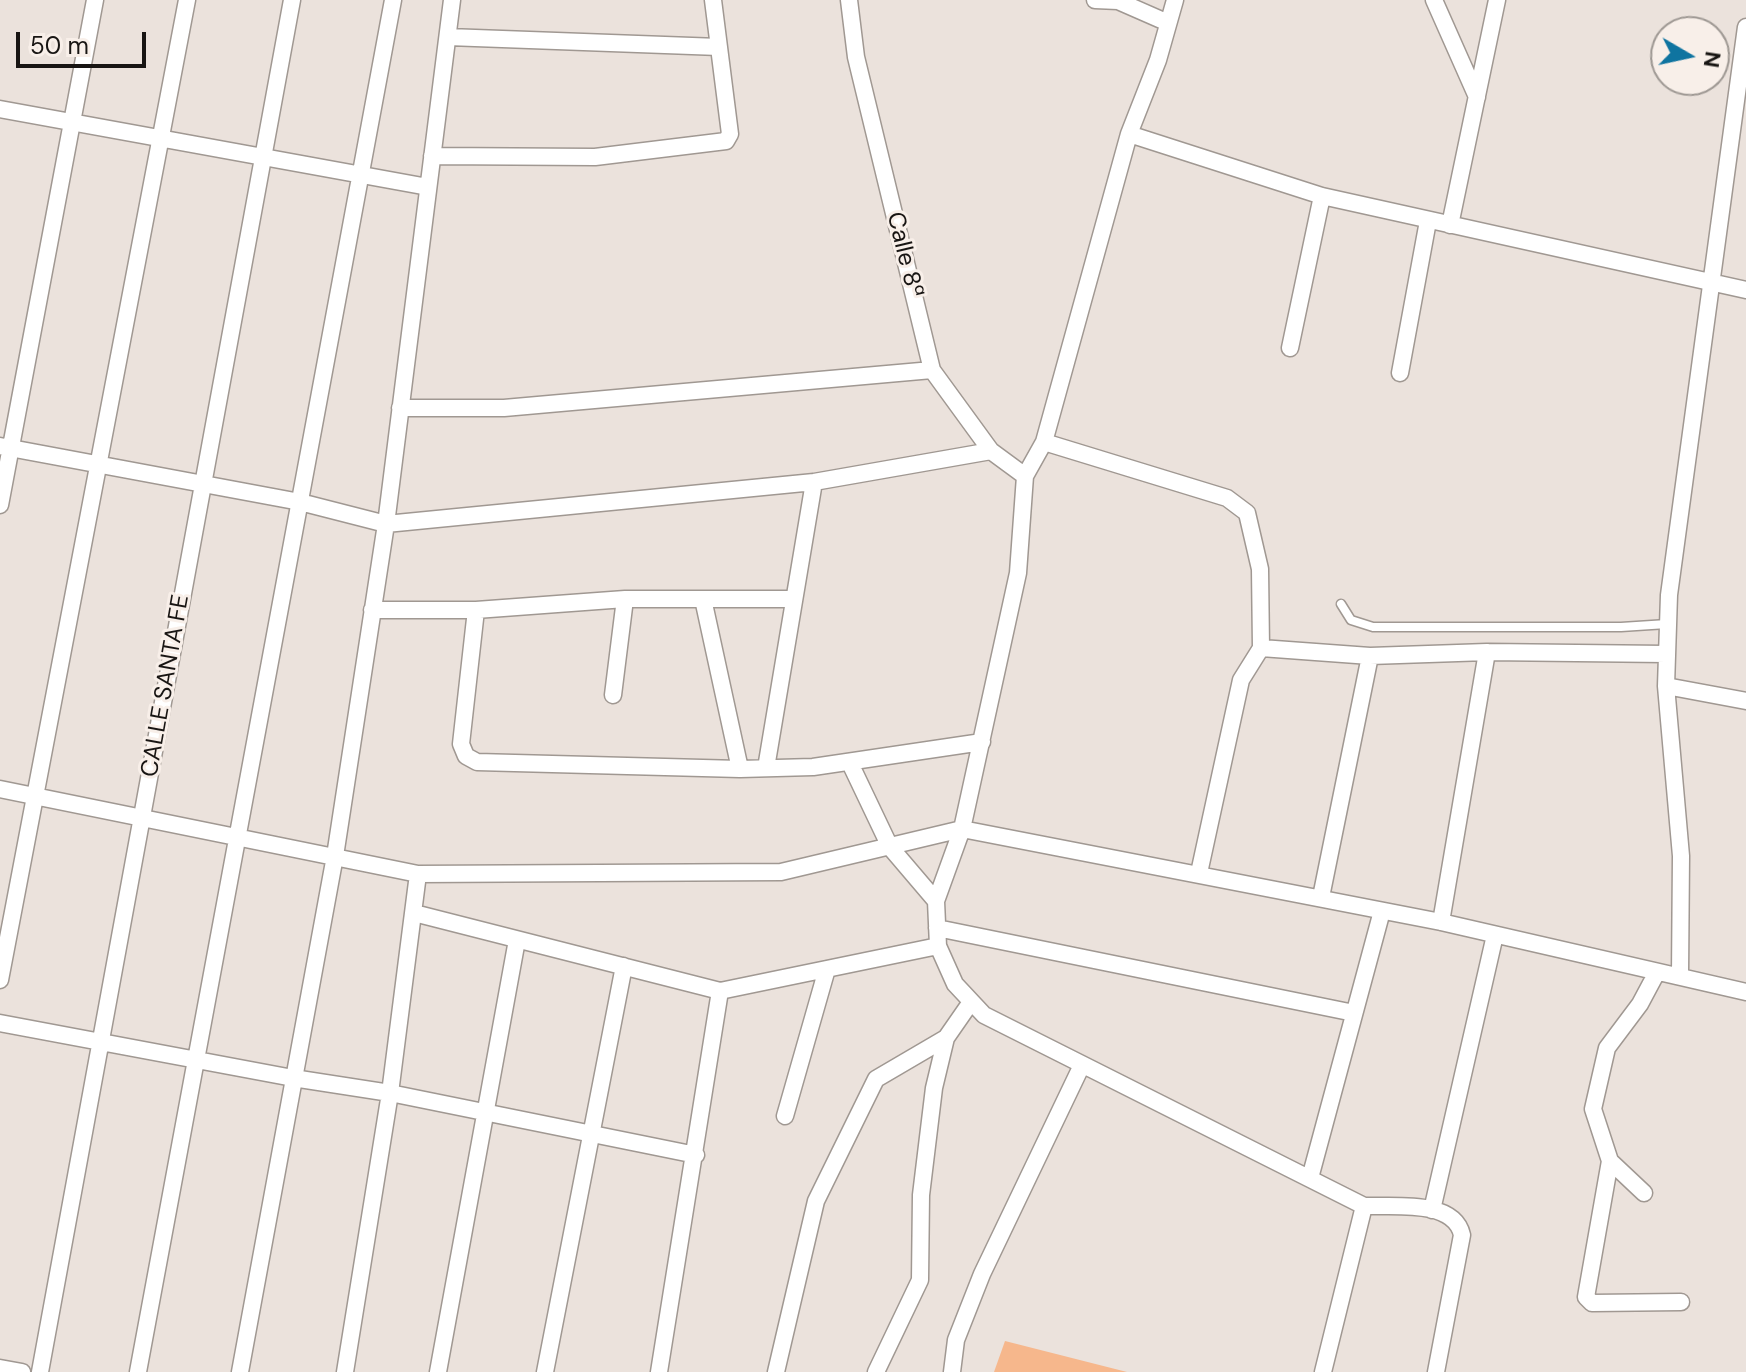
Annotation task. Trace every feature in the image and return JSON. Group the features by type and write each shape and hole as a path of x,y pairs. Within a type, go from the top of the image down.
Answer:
{"street":[{"path":"0,505 5,447 95,0"},
{"path":"0,980 187,0"},
{"name":"CALLE SANTA FE","path":"40,1372 292,0"},
{"path":"138,1372 393,0"},
{"path":"240,1372 335,856 386,524 452,0"},
{"path":"432,156 595,157 726,141 730,134 713,0"},
{"name":"Calle 8ª","path":"849,0 856,57 932,370 991,451 1025,476"},
{"path":"1095,0 1118,1 1166,22"},
{"path":"1175,0 1166,22 1158,60 1129,134 1044,442 1025,476 1018,573 962,829 936,901 938,946 955,984 984,1015 1364,1206 1432,1210 1451,1217 1460,1225 1462,1235 1436,1372"},
{"path":"1434,0 1477,97"},
{"path":"1450,225 1497,0"},
{"path":"1680,975 1681,856 1666,686 1667,624 1746,27"},
{"path":"448,37 719,47"},
{"path":"0,109 428,187"},
{"path":"1129,134 1322,196 1746,290"},
{"path":"1290,348 1322,196"},
{"path":"1400,373 1428,221"},
{"path":"400,408 504,408 932,370"},
{"path":"1044,442 1227,498 1247,513 1260,569 1261,648 1241,680 1199,873"},
{"path":"5,447 300,502 386,524 814,482 991,451"},
{"path":"766,768 814,482"},
{"path":"372,610 476,610 625,599 792,599"},
{"path":"613,695 625,599"},
{"path":"703,599 740,769"},
{"path":"476,610 461,744 466,756 477,762 766,768 850,763 982,742"},
{"path":"1261,648 1370,656 1487,652 1666,654"},
{"path":"1441,922 1487,652"},
{"path":"1321,897 1370,656"},
{"path":"1666,686 1746,701"},
{"path":"850,763 890,847 936,901"},
{"path":"0,789 418,874 781,872 962,829 1321,897 1746,992"},
{"path":"345,1372 390,1093 418,874"},
{"path":"1310,1178 1382,911"},
{"path":"414,913 720,991 938,946"},
{"path":"937,928 1354,1013"},
{"path":"1432,1210 1495,935"},
{"path":"438,1372 517,940"},
{"path":"545,1372 588,1134 624,966"},
{"path":"785,1116 827,969"},
{"path":"1656,974 1640,1004 1607,1048 1593,1109 1610,1161 1586,1297 1592,1303 1681,1302"},
{"path":"659,1372 720,991"},
{"path":"876,1372 920,1280 921,1195 934,1088 946,1038 971,1002"},
{"path":"0,1023 390,1093 485,1115 696,1155"},
{"path":"776,1372 816,1201 876,1079 946,1038"},
{"path":"952,1372 956,1340 982,1274 1082,1065"},
{"path":"1610,1161 1644,1193"},
{"path":"1323,1372 1364,1206"},
{"path":"0,1368 22,1372"}],"lane":[{"path":"1341,604 1351,620 1373,627 1621,627 1667,624"}],"shaded area":[{"path":"1005,1341 1127,1372 994,1372"}]}
